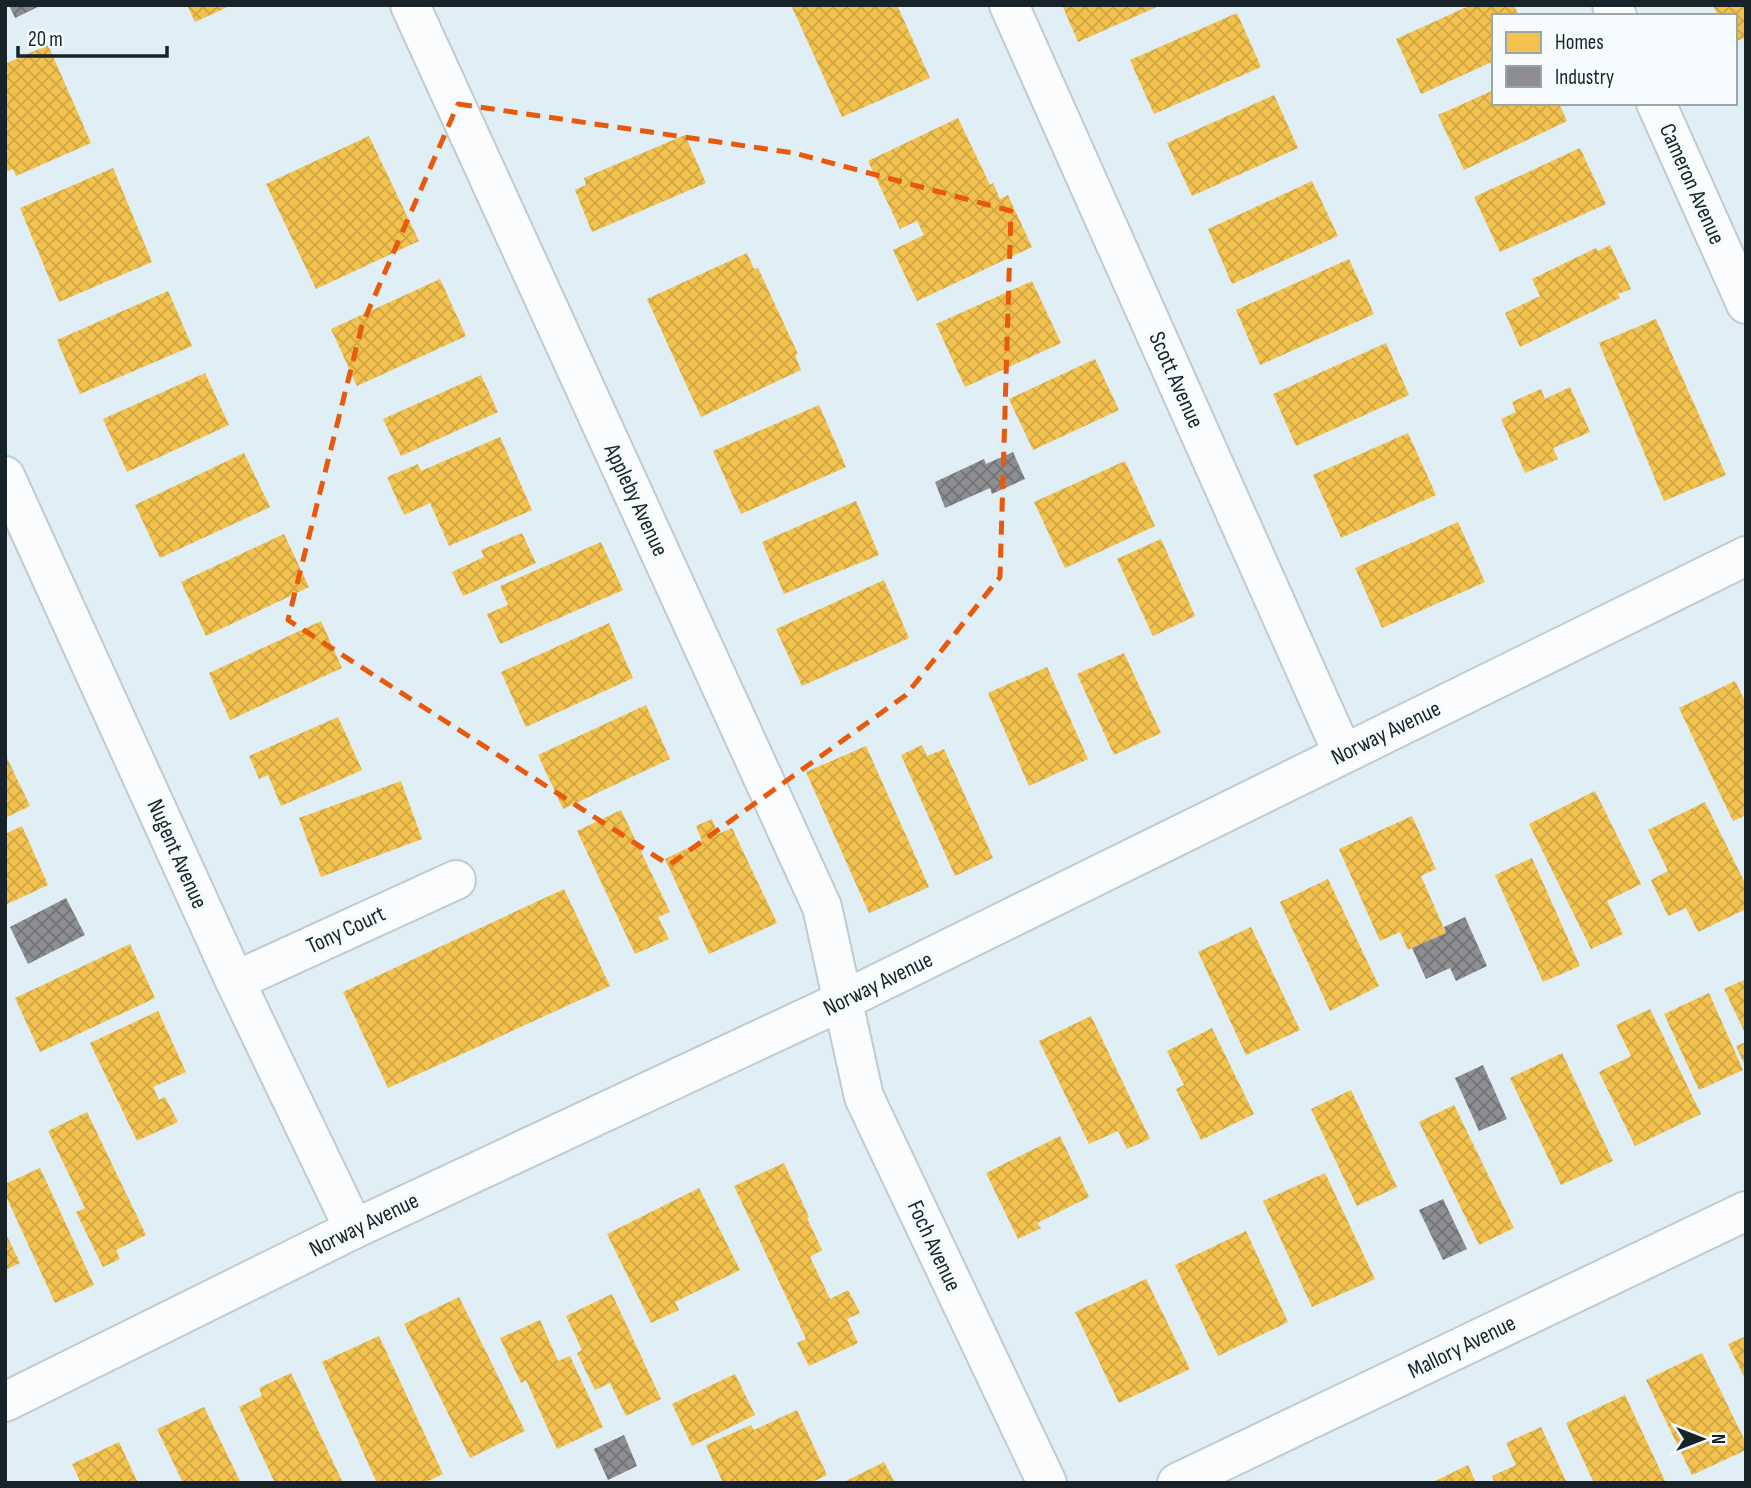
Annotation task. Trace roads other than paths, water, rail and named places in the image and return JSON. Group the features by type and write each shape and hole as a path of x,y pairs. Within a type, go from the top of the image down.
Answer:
{"street":[{"name":"Appleby Avenue","path":"410,5 822,906 842,1001"},
{"name":"Scott Avenue","path":"1009,5 1343,754"},
{"name":"Cameron Avenue","path":"1657,105 1746,303"},
{"name":"Nugent Avenue","path":"5,476 235,981 354,1229"},
{"name":"Norway Avenue","path":"5,1402 354,1229 842,1001 1746,556"},
{"name":"Tony Court","path":"235,981 456,880"},
{"name":"Foch Avenue","path":"842,1001 864,1097 1047,1483"},
{"name":"Mallory Avenue","path":"1177,1483 1746,1211"}]}
